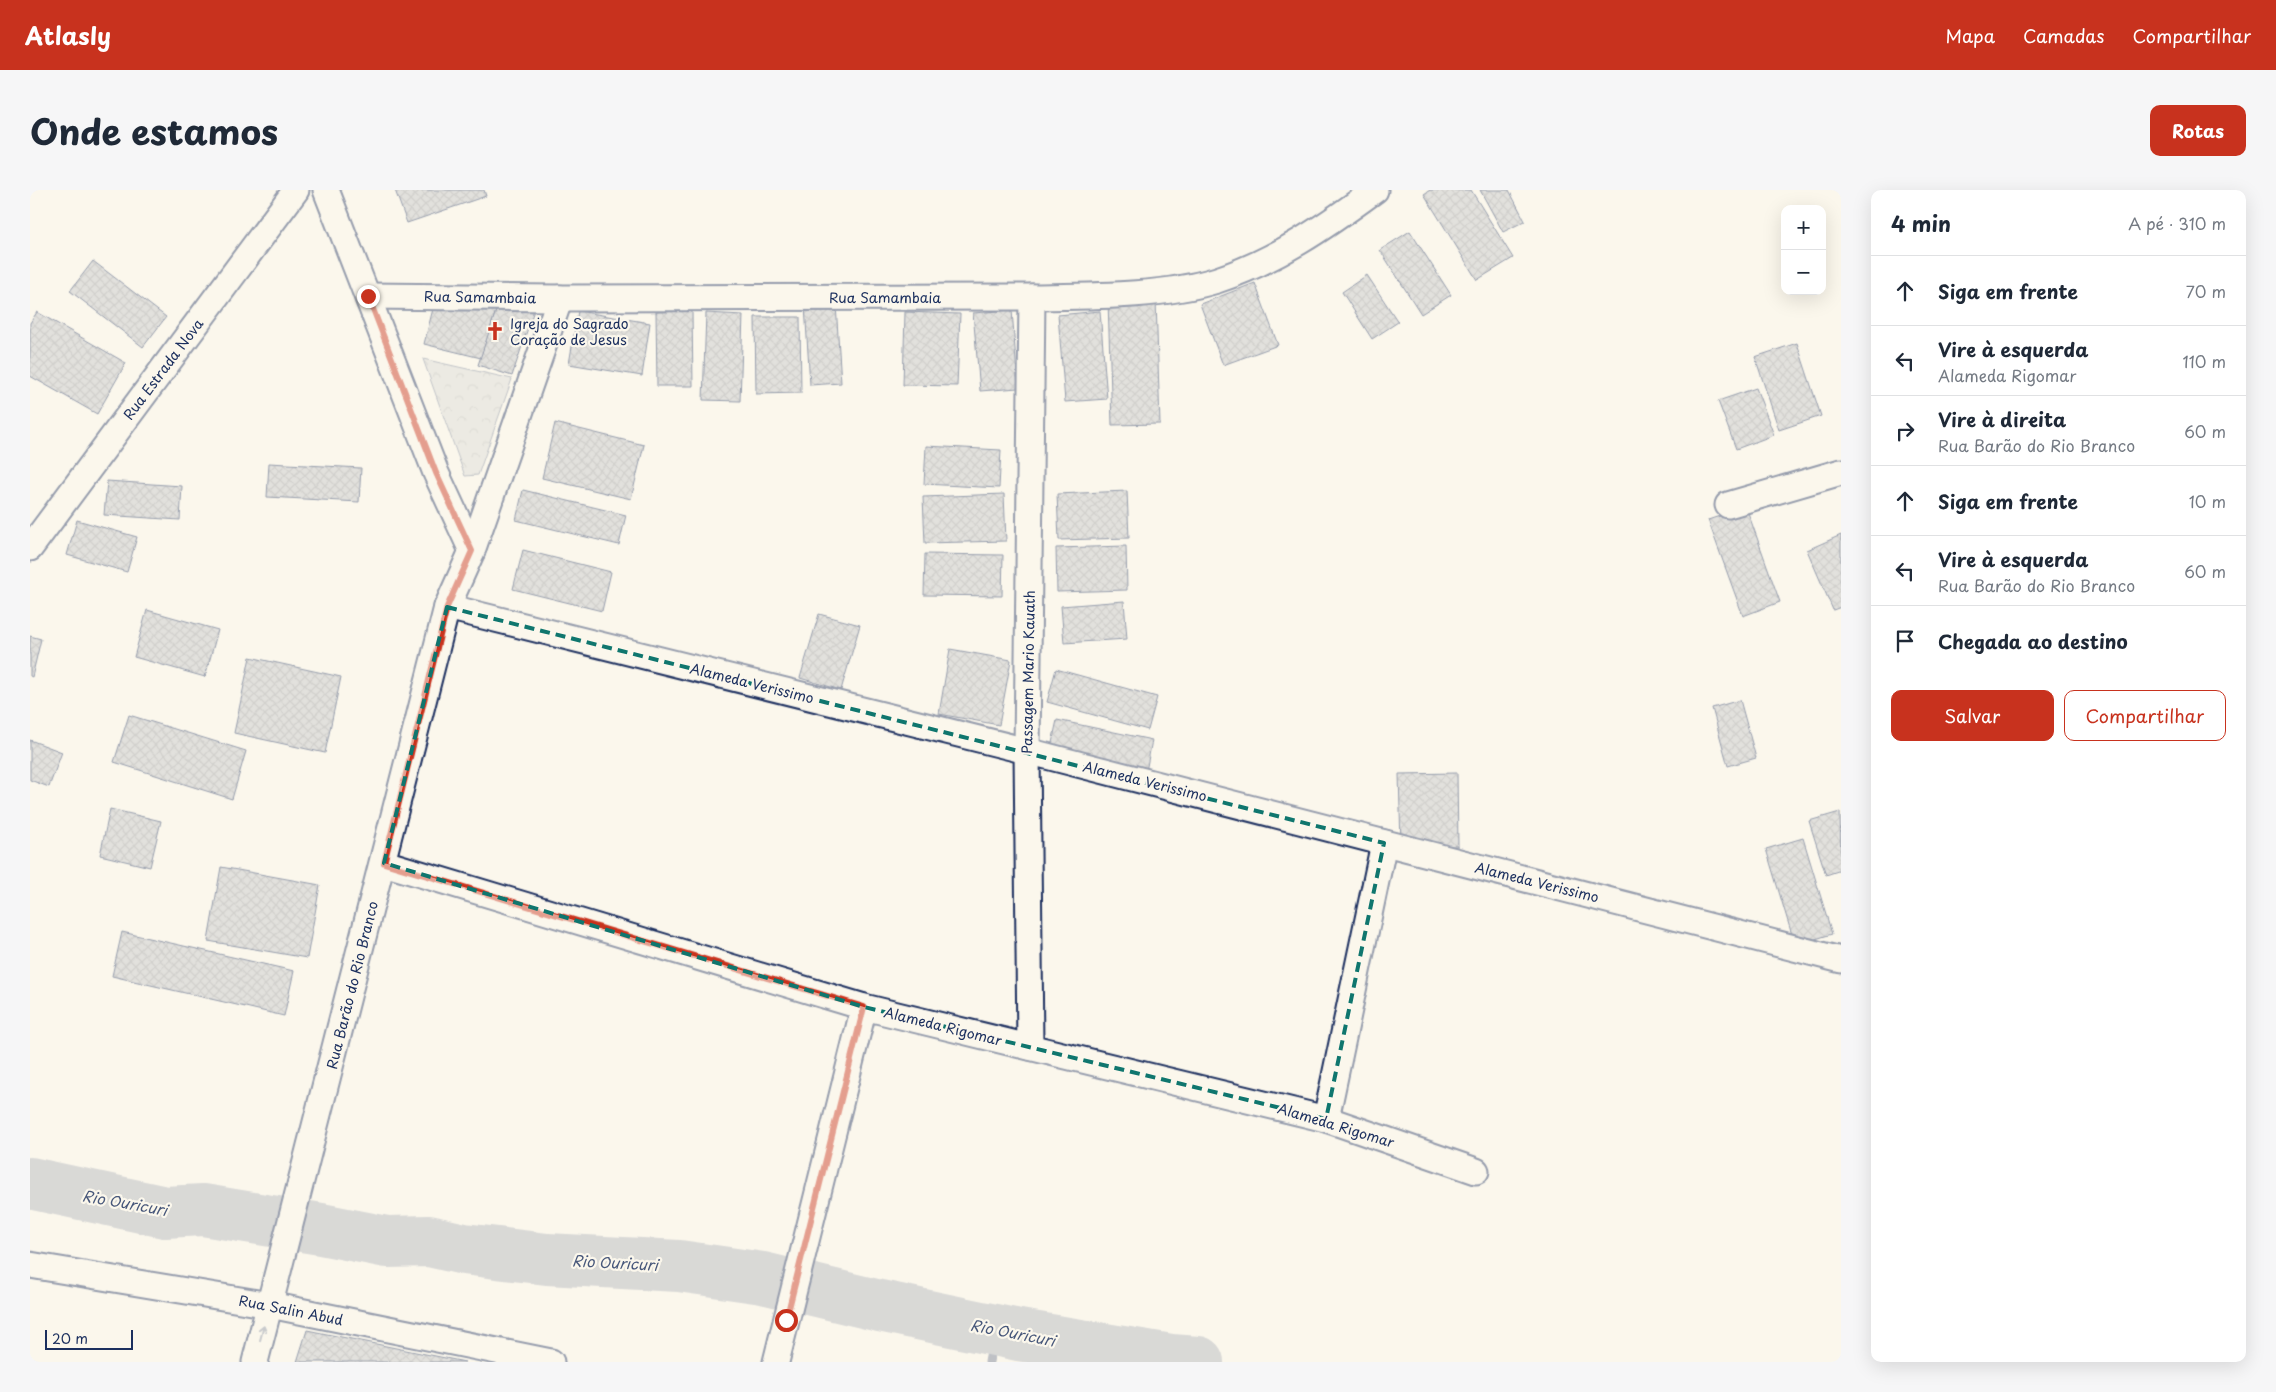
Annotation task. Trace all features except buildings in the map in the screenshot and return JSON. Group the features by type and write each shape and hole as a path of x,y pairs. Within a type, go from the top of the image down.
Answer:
{"street":[{"name":"Rua Estrada Nova","path":"30,548 296,190"},
{"path":"326,190 436,473 472,551"},
{"name":"Rua Samambaia","path":"368,296 560,298 1032,297 1100,296 1154,291 1216,280 1267,260 1325,227 1375,190"},
{"name":"Passagem Mario Kauath","path":"1030,1048 1028,751 1032,297"},
{"name":"Rua Barão do Rio Branco","path":"255,1362 384,863 447,607 472,551 560,298"},
{"path":"1728,505 1841,472"},
{"name":"Alameda Verissimo","path":"447,607 1028,751 1841,960"},
{"path":"1326,1119 1384,843"},
{"name":"Alameda Rigomar","path":"384,863 864,1007 1326,1119 1476,1171"},
{"path":"776,1362 864,1007"},
{"name":"Rua Salin Abud","path":"30,1266 270,1305 551,1362"}],"highlighted area":[{"path":"447,607 1384,843 1326,1119 864,1007 384,863"}],"green space":[{"path":"423,359 512,379 478,475 465,476"}],"waterway":[{"name":"Rio Ouricuri","path":"30,1183 165,1212 203,1210 387,1242 429,1241 464,1249 547,1259 679,1266 763,1278 880,1306 1019,1335 1171,1360 1198,1362"},
{"path":"989,1362 995,1330"}],"place":[{"name":"Igreja do Sagrado Coração de Jesus","path":"495,331"}],"route":[{"path":"368,296 436,473 472,551 447,607 384,863 864,1007 786,1320"}]}
